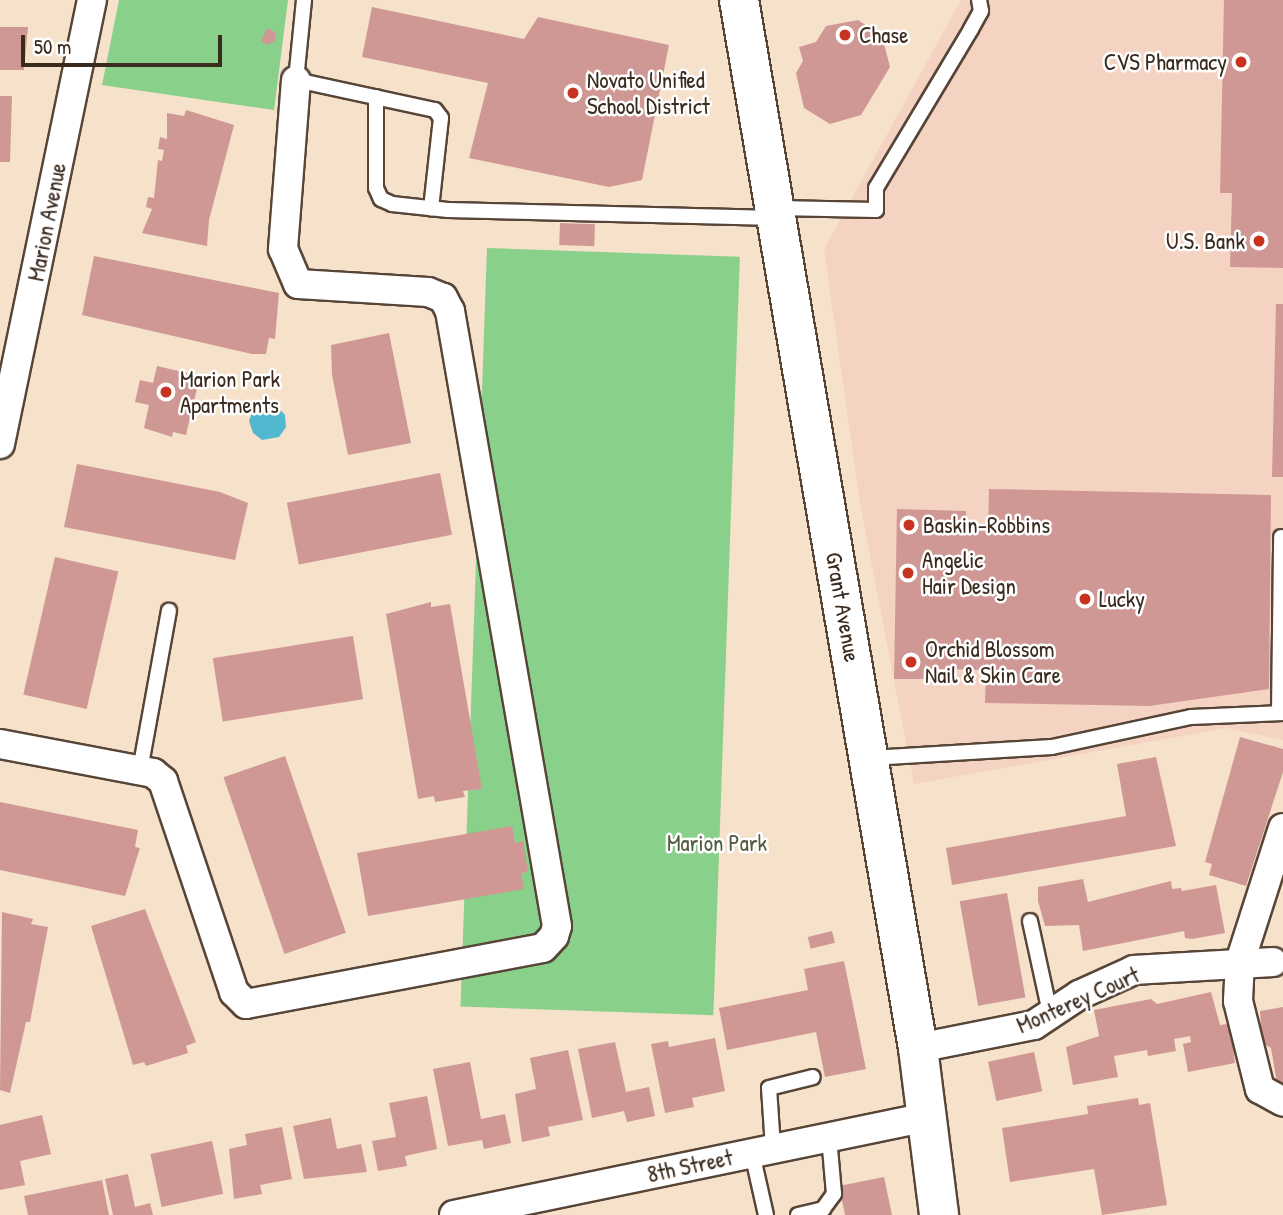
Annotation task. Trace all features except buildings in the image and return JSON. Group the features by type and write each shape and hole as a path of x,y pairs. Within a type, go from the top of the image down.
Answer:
{"street":[{"name":"Marion Avenue","path":"0,444 92,0"},
{"name":"Grant Avenue","path":"739,0 918,1048 939,1215"},
{"path":"0,744 140,770 153,773 163,781 234,992 246,1004 542,948 554,936 557,926 450,311 443,299 428,292 299,284 284,249 296,80"},
{"path":"1283,828 1240,962 1238,1001 1260,1089 1283,1102"},
{"name":"Monterey Court","path":"918,1048 1034,1025 1079,995 1134,970 1240,962 1278,962"},
{"name":"8th Street","path":"454,1215 517,1209 763,1150 926,1117"}],"lane":[{"path":"304,0 296,80 435,110 441,118 431,208"},
{"path":"376,97 376,188 381,199 431,208 776,213 876,210 876,188 971,29 981,10 979,0"},
{"path":"870,758 1052,747 1191,717 1281,713 1281,537"},
{"path":"140,770 169,611"},
{"path":"1030,921 1051,1013"},
{"path":"766,1215 763,1150 769,1088 813,1077"},
{"path":"799,1215 823,1209 834,1194 829,1137"}],"shaded area":[{"path":"961,0 1283,0 1283,740 1227,728 914,784 860,503 824,249"}],"green space":[{"path":"119,0 288,0 274,110 102,85"},
{"name":"Marion Park","path":"487,248 740,257 713,1015 461,1007"}],"water":[{"path":"256,401 277,406 285,415 286,427 279,437 262,440 253,433 249,421"}],"place":[{"name":"Chase","path":"845,35"},
{"name":"CVS Pharmacy","path":"1241,62"},
{"name":"Novato Unified School District","path":"573,93"},
{"name":"U.S. Bank","path":"1259,241"},
{"name":"Marion Park Apartments","path":"166,392"},
{"name":"Baskin-Robbins","path":"909,525"},
{"name":"Angelic Hair Design","path":"908,573"},
{"name":"Lucky","path":"1085,599"},
{"name":"Orchid Blossom Nail & Skin Care","path":"911,662"}]}
